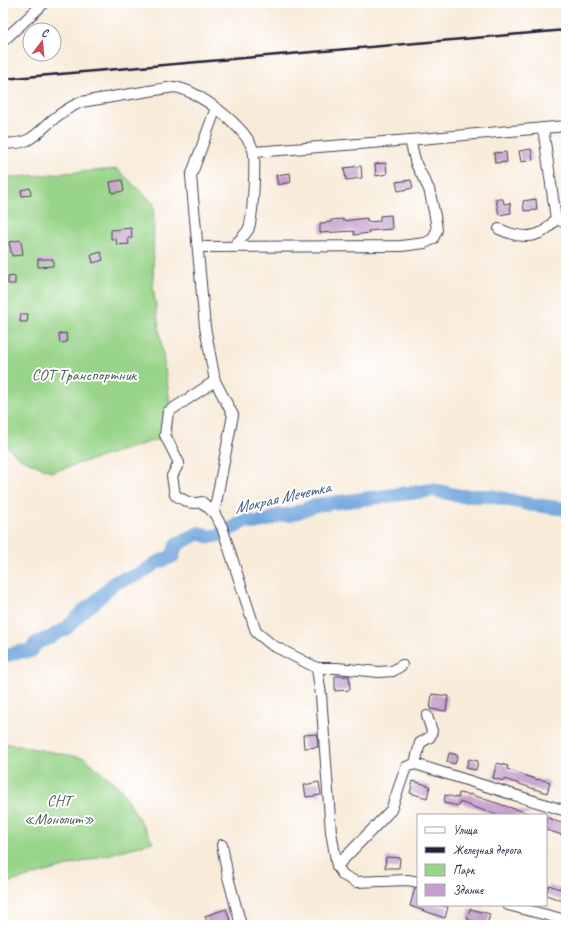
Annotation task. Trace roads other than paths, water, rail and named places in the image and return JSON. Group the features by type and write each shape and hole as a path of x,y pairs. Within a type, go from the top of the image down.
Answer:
{"street":[{"path":"3,40 44,3"},
{"path":"3,144 26,141 38,135 56,117 80,102 174,87 187,90 223,113 250,141 254,152 253,209 248,229 234,246"},
{"path":"214,513 233,415 214,381 205,327 191,176 216,108"},
{"path":"254,152 566,126"},
{"path":"543,128 556,219"},
{"path":"198,247 401,246 425,243 433,239 436,230 435,216 428,189 416,164 410,140"},
{"path":"556,219 566,223"},
{"path":"499,229 512,235 529,236 543,232 556,219"},
{"path":"214,381 168,412 165,435 179,463 172,476 175,495 194,504 202,502 214,513 226,537 256,632 272,644 317,668 337,668 379,672 393,671 402,665"},
{"path":"317,668 321,695 331,832 337,866 343,875 356,882 413,881"},
{"path":"415,764 420,743 430,737 432,731 427,716"},
{"path":"337,866 391,810 406,767 415,764 566,811"},
{"path":"222,845 228,877 241,925"},
{"path":"512,906 566,920"}],"waterway":[{"name":"Мокрая Мечетка","path":"3,656 18,652 31,651 36,643 67,628 84,610 94,603 115,582 140,574 156,563 173,556 176,545 199,533 210,537 219,535 247,520 254,523 269,520 280,515 290,515 316,505 433,490 461,496 491,496 528,504 566,509"}],"railway":[{"path":"3,79 566,30"}],"park label":[{"name":"СОТ Транспортник","path":"84,374"},
{"name":"СНТ «Монолит»","path":"59,809"}]}
